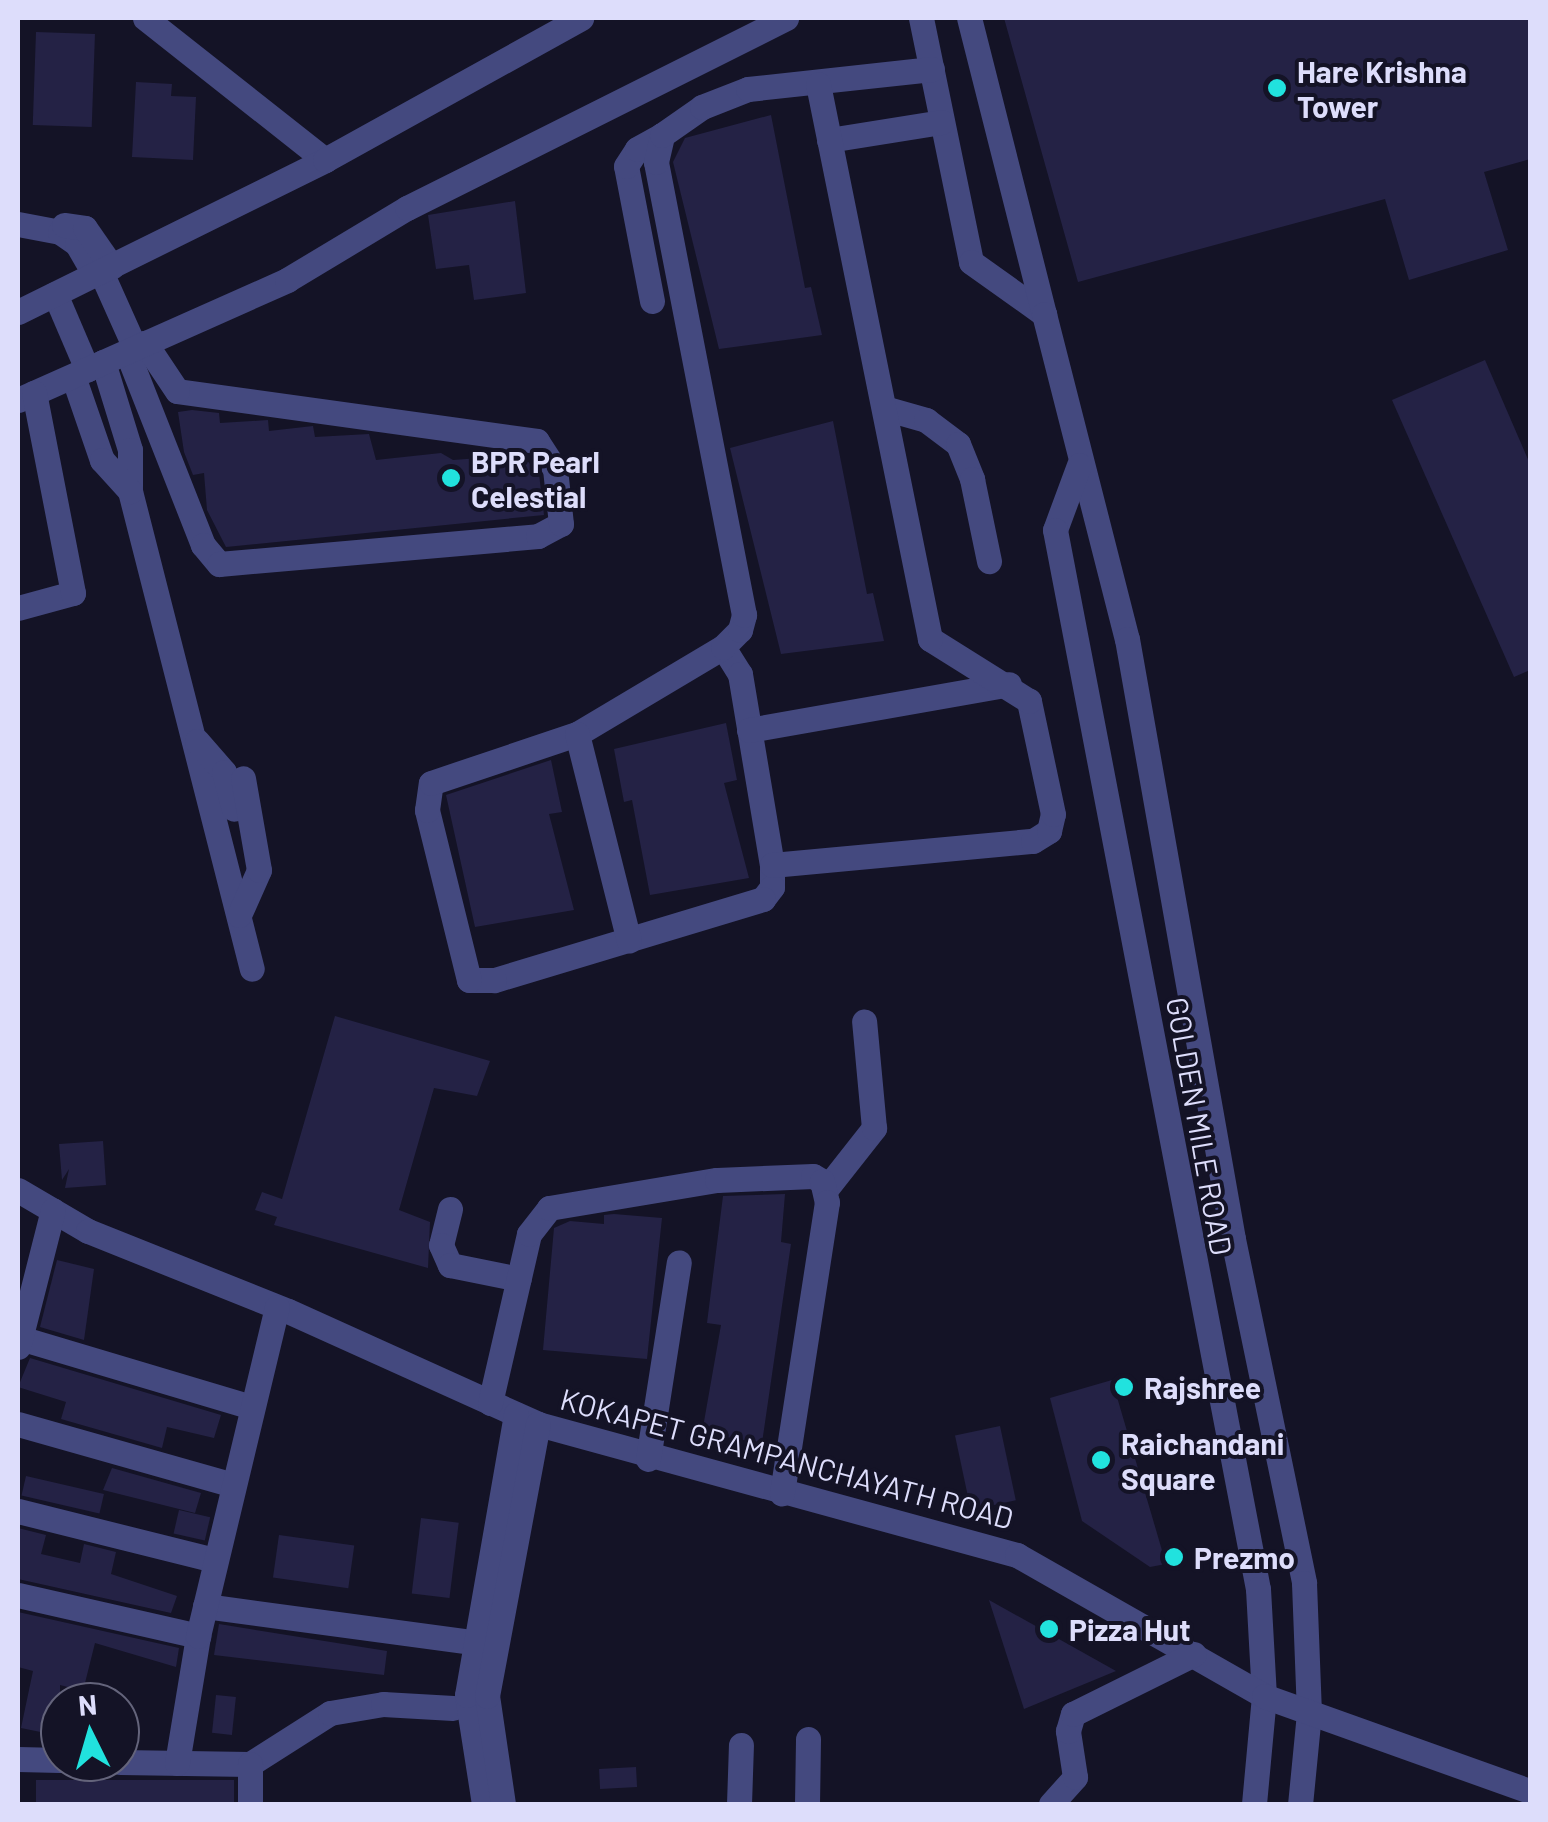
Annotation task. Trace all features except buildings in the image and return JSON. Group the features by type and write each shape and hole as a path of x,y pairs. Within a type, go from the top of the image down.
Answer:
{"street":[{"path":"145,18 325,160"},
{"path":"18,312 325,160 580,18"},
{"path":"18,608 73,593 26,396 286,280 407,208 786,18"},
{"path":"921,18 971,262 1044,314"},
{"name":"GOLDEN MILE ROAD","path":"969,18 1078,465 1103,528 1127,639 1233,1239 1304,1583 1309,1712 1300,1804"},
{"path":"652,302 626,166 637,149 702,108 748,89 932,68"},
{"path":"772,865 1044,836 1053,814 1029,701 1009,684 946,654 930,639 818,84"},
{"path":"829,140 942,122"},
{"path":"662,135 656,162 741,585 740,630 723,647 577,734 431,782 427,810 463,970 469,980 494,980 629,941 763,898 772,887 772,865 740,674 723,647"},
{"path":"26,224 77,244 103,271 112,358 102,460 130,491 252,969"},
{"path":"55,294 146,402 202,544 219,564 538,536 561,524 552,458 537,442 172,388 112,358"},
{"path":"146,402 172,388"},
{"path":"884,408 926,420 958,444 972,479 989,561"},
{"name":"GOLDEN MILE ROAD","path":"1078,465 1055,530 1258,1589 1264,1696 1254,1804"},
{"path":"750,730 1009,684"},
{"path":"577,734 629,941"},
{"path":"193,737 227,779 247,865"},
{"path":"239,914 259,870 243,778"},
{"path":"782,1494 826,1189 874,1128 864,1021"},
{"path":"490,1403 528,1234 549,1208 716,1180 812,1176 826,1189"},
{"name":"KOKAPET GRAMPANCHAYATH ROAD","path":"18,1190 53,1210 526,1419 648,1459 1017,1554 1264,1696 1530,1791"},
{"path":"450,1209 441,1245 450,1265 519,1279"},
{"path":"53,1210 19,1342 252,1407"},
{"path":"648,1459 679,1262"},
{"path":"177,1763 198,1636 276,1307"},
{"path":"484,1804 467,1695 485,1644 526,1419"},
{"path":"18,1424 234,1485"},
{"path":"18,1511 216,1560"},
{"path":"18,1594 198,1636"},
{"path":"205,1606 485,1644"},
{"path":"485,1644 487,1696 504,1804"},
{"path":"1050,1804 1075,1778 1068,1725 1074,1714 1194,1654"},
{"path":"140,1762 250,1764 330,1712 383,1704 452,1708"},
{"path":"807,1804 808,1739"},
{"path":"739,1804 741,1745"},
{"path":"250,1764 250,1804"}],"place":[{"name":"Hare Krishna Tower","path":"1277,88"},
{"name":"BPR Pearl Celestial","path":"451,478"},
{"name":"Rajshree","path":"1124,1387"},
{"name":"Raichandani Square","path":"1101,1460"},
{"name":"Prezmo","path":"1174,1557"},
{"name":"Pizza Hut","path":"1049,1629"}]}
